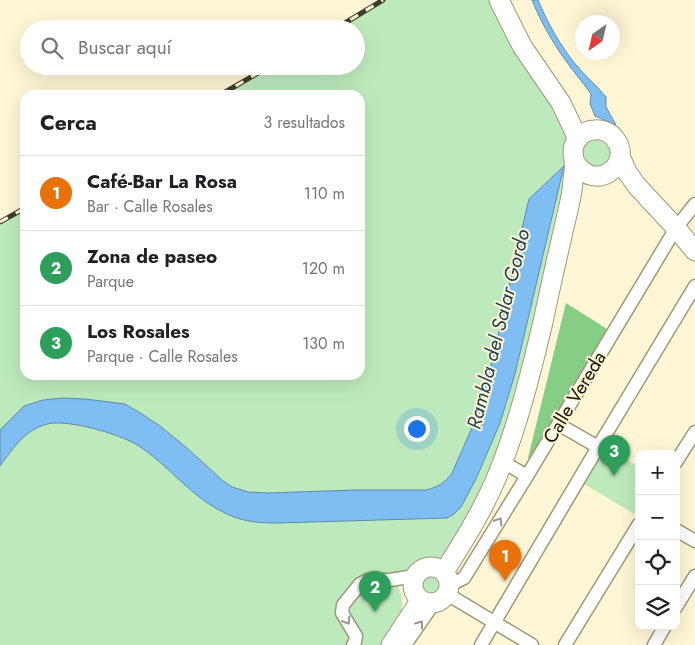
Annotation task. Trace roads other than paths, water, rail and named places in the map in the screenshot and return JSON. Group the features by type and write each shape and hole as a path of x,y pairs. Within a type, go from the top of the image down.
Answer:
{"main road":[{"path":"500,0 522,46 561,103 578,139"},
{"path":"561,103 597,129 611,134 620,148 618,164 613,170 584,184 569,206"},
{"path":"391,645 439,591 483,507 503,462 525,396 569,206 573,183 574,149 578,139 583,134 597,129"},
{"path":"620,156 636,186 695,251"},
{"path":"574,160 583,172 622,178 636,186"},
{"path":"423,568 439,569 439,591 413,591 415,576 423,568"}],"street":[{"name":"Calle Vereda","path":"439,591 464,578 676,228 695,204"},
{"path":"481,645 695,286"},
{"path":"558,424 598,447"},
{"path":"680,456 695,432"},
{"path":"503,462 527,476"},
{"path":"565,645 635,531"},
{"path":"680,532 695,541"},
{"path":"353,645 356,636 342,612 343,605 360,584 368,580 390,580 415,576"},
{"path":"680,600 695,576"},
{"path":"405,645 439,591 532,645"},
{"path":"654,645 663,630"}],"water":[{"path":"532,0 538,0 565,50 606,97 606,107 616,125 595,116 590,104 591,94 555,45"},
{"path":"564,166 515,374 500,423 476,479 461,507 447,518 277,523 241,519 216,509 194,493 153,456 134,443 100,430 64,423 52,423 30,432 18,443 0,466 0,430 24,406 43,400 62,398 85,399 125,404 160,426 222,480 232,487 248,492 426,490 438,486 452,473 479,412 529,199"}],"railway":[{"path":"350,20 383,0"},
{"path":"229,90 254,75"},
{"path":"0,222 20,211"}],"place":[{"name":"Los Rosales","path":"614,476"},
{"name":"Café-Bar La Rosa","path":"505,581"},
{"name":"Zona de paseo","path":"375,612"}],"water label":[{"name":"Rambla del Salar Gordo","path":"498,329"}]}
